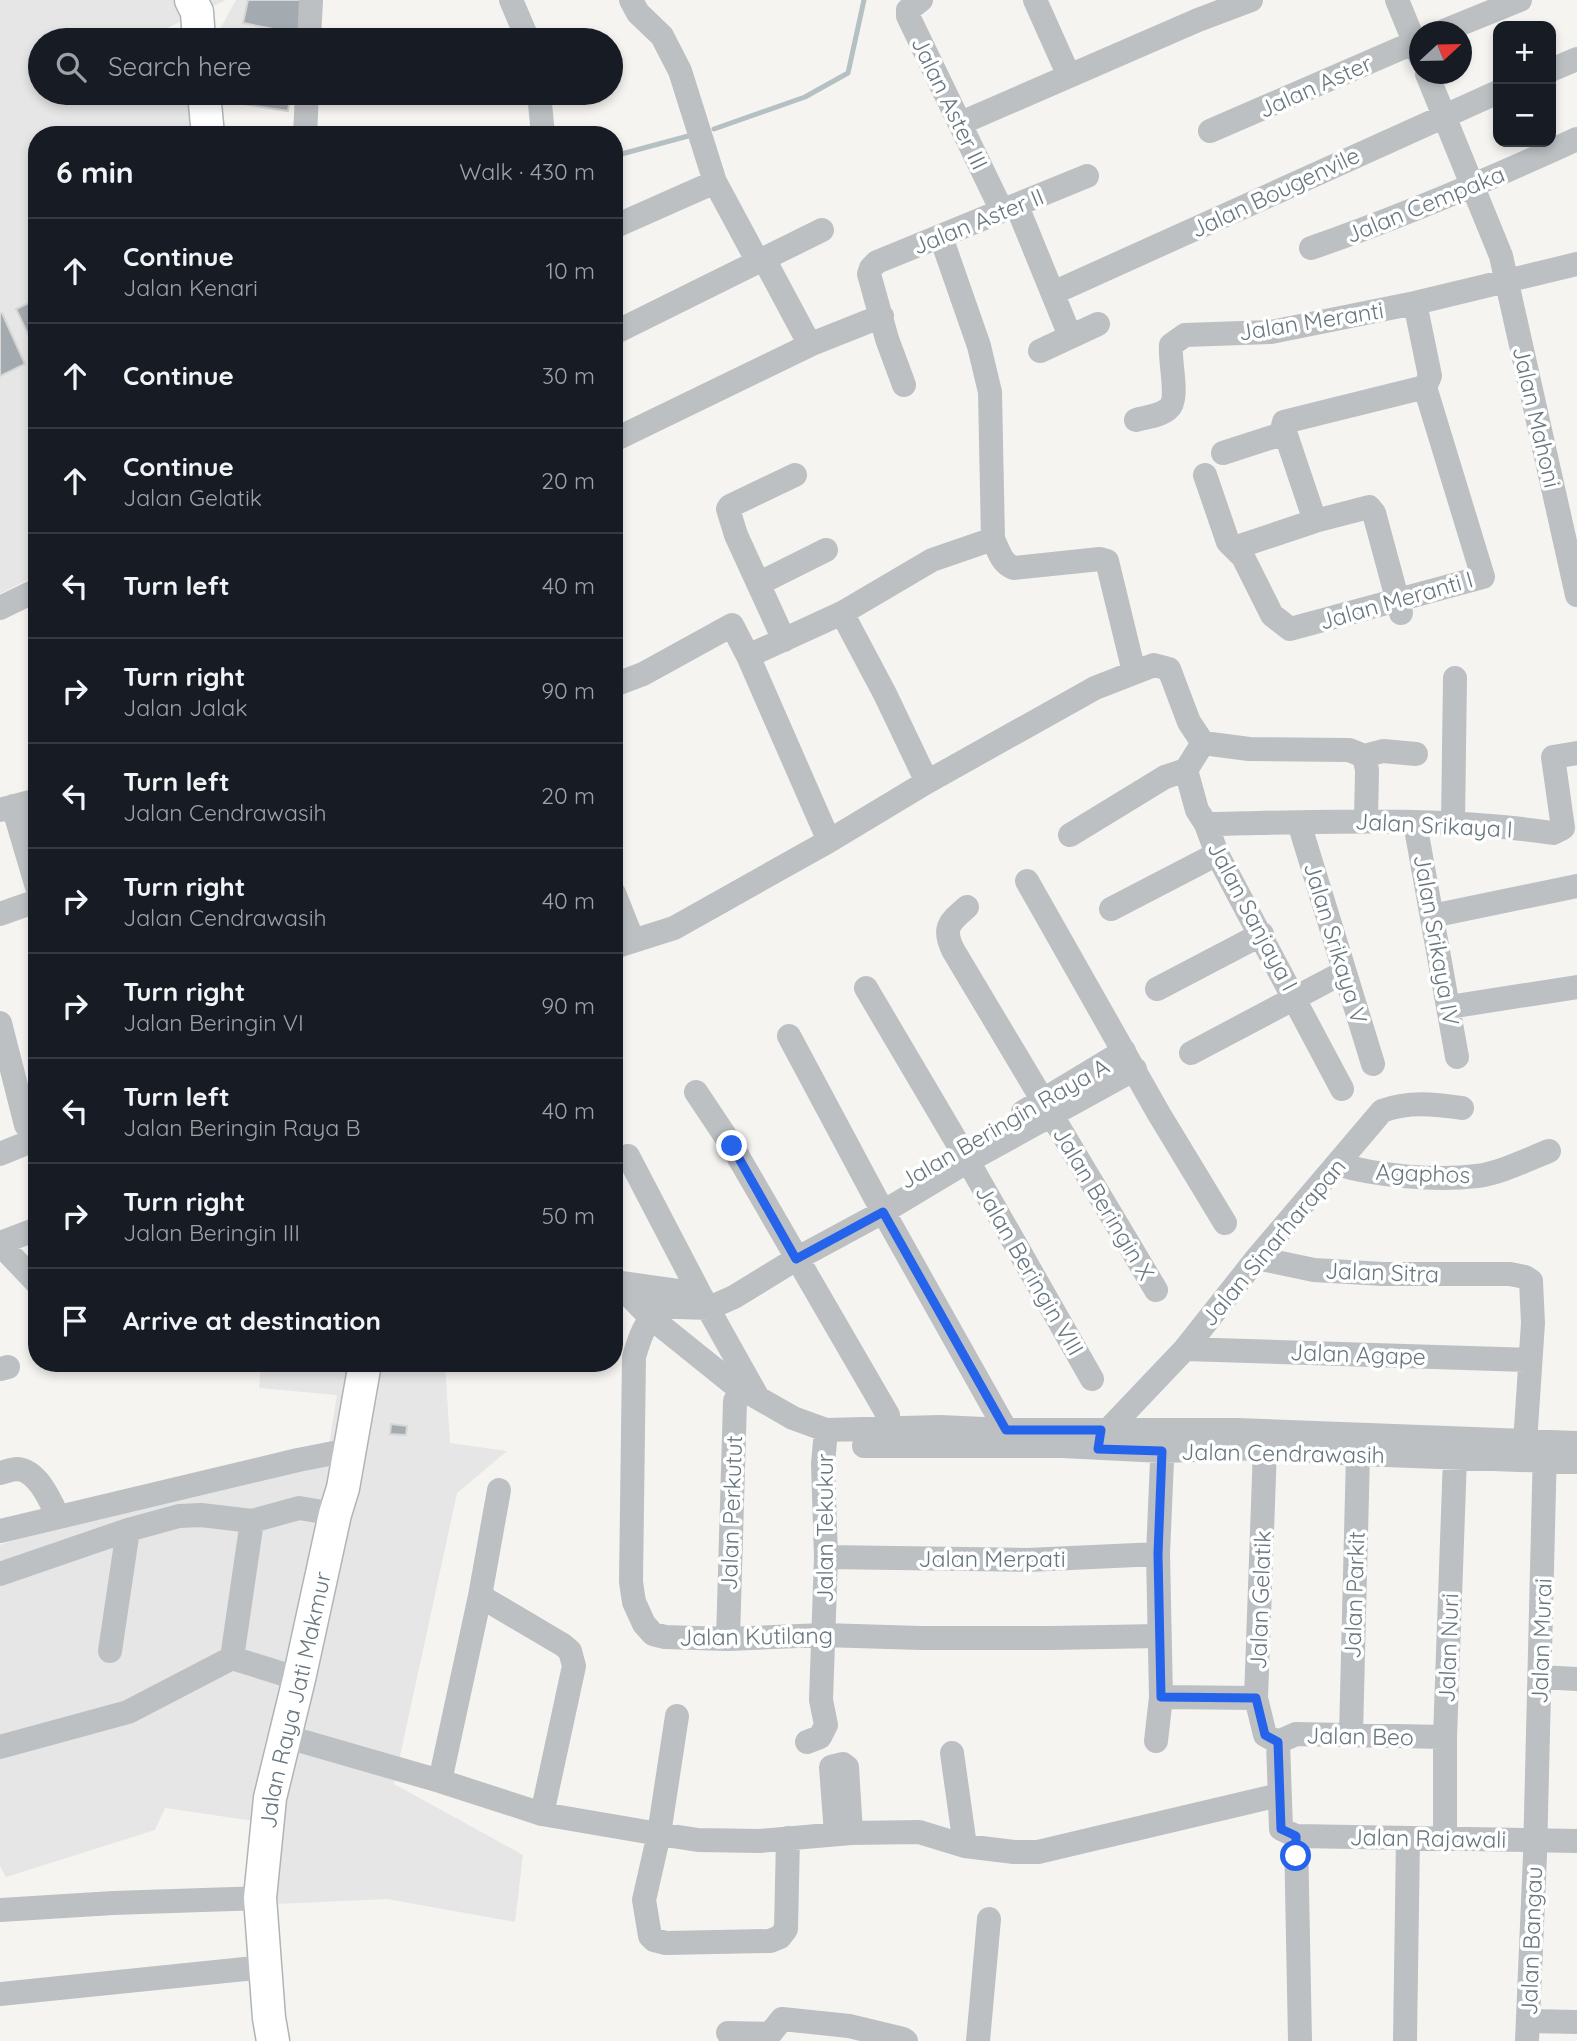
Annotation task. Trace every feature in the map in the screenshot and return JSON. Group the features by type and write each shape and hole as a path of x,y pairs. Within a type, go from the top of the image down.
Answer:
{"main road":[{"path":"205,105 207,126"},
{"name":"Jalan Raya Jati Makmur","path":"273,2041 260,1898 270,1798 343,1488 363,1372"}],"street":[{"path":"310,28 311,0"},
{"path":"511,0 523,28"},
{"path":"631,0 638,13 662,36 680,71 715,182 810,345"},
{"name":"Jalan Aster III","path":"921,0 908,10 908,16 961,123 1010,209 1053,293 1070,336"},
{"path":"1035,0 1069,76"},
{"path":"961,123 1069,76 1193,10 1251,0"},
{"path":"1397,0 1409,26"},
{"path":"1468,21 1520,0"},
{"name":"Jalan Aster","path":"1210,131 1409,50"},
{"path":"1556,68 1577,59"},
{"name":"Jalan Mahoni","path":"1431,84 1474,187 1508,280 1577,595"},
{"name":"Jalan Bougenvile","path":"1053,293 1493,94"},
{"path":"305,126 306,105"},
{"path":"540,105 542,126"},
{"name":"Jalan Cempaka","path":"1311,248 1474,187 1577,139"},
{"name":"Jalan Aster II","path":"882,316 869,274 877,262 1087,176"},
{"path":"623,223 715,182"},
{"path":"623,329 822,230"},
{"path":"941,237 979,346 990,392 993,539 1001,558 1006,565 1014,568 1100,559 1107,561 1134,672"},
{"name":"Jalan Meranti","path":"1136,420 1165,412 1171,407 1174,397 1169,356 1171,345 1185,335 1271,332 1415,303 1577,264"},
{"name":"Jalan Meranti I","path":"1205,475 1224,534 1243,557 1272,615 1290,629 1399,607 1483,577 1425,387 1430,376 1415,303"},
{"path":"623,436 810,345 882,316 887,340 904,384"},
{"path":"1040,351 1098,324"},
{"path":"1315,521 1283,426 1288,420 1425,387"},
{"path":"1223,453 1285,433"},
{"path":"784,640 736,534 728,509 795,475"},
{"path":"1234,548 1315,521 1369,507 1374,513 1399,607"},
{"path":"748,656 842,613 932,560 993,539"},
{"path":"760,583 826,550"},
{"path":"0,608 28,594"},
{"path":"842,613 927,782"},
{"path":"623,682 643,674 732,625 829,841"},
{"path":"624,944 674,928 1096,688 1154,665 1169,669 1189,722 1203,743 1248,749 1349,750 1364,756 1383,751 1416,754"},
{"path":"1453,823 1455,678"},
{"path":"1070,835 1165,777 1186,770 1203,743"},
{"name":"Jalan Srikaya I","path":"1206,824 1366,821 1453,823 1553,833 1563,828 1553,757 1577,753"},
{"path":"1364,756 1367,770 1366,821"},
{"name":"Jalan Sanjaya I","path":"1186,770 1197,810 1206,824 1217,854 1262,934 1342,1089"},
{"path":"28,802 6,808 28,864"},
{"name":"Jalan Srikaya V","path":"1299,823 1373,1063"},
{"name":"Jalan Srikaya IV","path":"1415,823 1457,1057"},
{"path":"1111,909 1217,854"},
{"path":"1027,881 1159,1114 1225,1223"},
{"path":"1432,916 1577,886"},
{"path":"0,914 28,904"},
{"name":"Jalan Beringin X","path":"967,907 950,922 948,939 1156,1290"},
{"path":"1157,989 1262,934"},
{"path":"1191,1053 1345,972"},
{"name":"Jalan Beringin VIII","path":"866,988 1092,1379"},
{"path":"1449,1007 1575,993"},
{"path":"0,1023 28,1118"},
{"path":"789,1036 879,1205 1006,1430"},
{"path":"630,1304 734,1297 792,1252 879,1205 1130,1060"},
{"path":"696,1092 732,1146 888,1415"},
{"name":"Jalan Sinarharapan","path":"1102,1436 1185,1349 1257,1258 1382,1111 1396,1105 1428,1104 1461,1108"},
{"path":"0,1154 28,1135"},
{"name":"Agaphos","path":"1337,1164 1388,1175 1478,1176 1549,1151"},
{"path":"628,1156 704,1301 746,1397"},
{"path":"28,1234 2,1248 28,1274"},
{"name":"Jalan Sitra","path":"1257,1258 1314,1270 1383,1274 1510,1274"},
{"name":"Jalan Murai","path":"1510,1274 1531,1281 1533,1324 1526,1428 1538,1449 1540,1677 1535,1840"},
{"path":"630,1304 704,1301"},
{"name":"Jalan Cendrawasih","path":"630,1304 746,1397 825,1438 948,1445 1102,1436"},
{"name":"Jalan Kutilang","path":"630,1304 634,1357 631,1581 634,1602 644,1624 653,1634 665,1637 728,1639 823,1635 921,1638 1159,1636"},
{"name":"Jalan Agape","path":"1185,1349 1530,1360"},
{"name":"Jalan Perkutut","path":"728,1639 746,1397"},
{"name":"Jalan Cendrawasih","path":"825,1438 940,1427 1358,1454 1455,1457 1577,1443"},
{"name":"Jalan Cendrawasih","path":"1162,1440 1237,1430 1538,1449 1577,1462"},
{"name":"Jalan Tekukur","path":"807,1742 820,1737 826,1725 821,1700 826,1558 825,1438"},
{"path":"1156,1741 1161,1697 1158,1554 1162,1440"},
{"name":"Jalan Gelatik","path":"1265,1448 1256,1698 1265,1735 1278,1742"},
{"path":"0,1531 349,1450"},
{"name":"Jalan Parkit","path":"1350,1735 1358,1454"},
{"name":"Jalan Nuri","path":"1445,1840 1444,1737 1455,1457"},
{"path":"0,1473 19,1469 30,1474 41,1486 58,1517"},
{"path":"440,1781 480,1596 499,1490"},
{"path":"0,1574 128,1530 192,1515 252,1521 299,1508 335,1514"},
{"path":"232,1658 252,1521"},
{"path":"110,1651 128,1530"},
{"name":"Jalan Merpati","path":"826,1558 1027,1560 1158,1554"},
{"path":"480,1596 563,1645 573,1657 574,1666 542,1814"},
{"path":"0,1747 128,1712 232,1658 299,1679"},
{"path":"1540,1677 1577,1679"},
{"path":"1161,1697 1256,1698"},
{"path":"677,1716 659,1834 643,1900 649,1936 666,1943 770,1941 780,1937 786,1929 788,1838"},
{"name":"Jalan Beo","path":"1278,1742 1296,1734 1444,1737"},
{"path":"284,1736 542,1814 698,1840 760,1841 843,1833 919,1832 965,1846 1038,1852 1271,1797"},
{"path":"1278,1742 1291,1840 1300,2041"},
{"path":"952,1753 965,1846"},
{"path":"1405,2041 1408,1838"},
{"name":"Jalan Rajawali","path":"1291,1840 1408,1838 1577,1841"},
{"path":"1289,2041 1290,1946 1285,1881 1291,1840"},
{"name":"Jalan Bangau","path":"1528,2031 1535,1840"},
{"path":"0,1910 78,1904 260,1898"},
{"path":"978,2041 989,1919"},
{"path":"0,1994 265,1967"},
{"path":"727,2033 771,2034 782,2019 849,2026 906,2041"},
{"path":"1528,2031 1577,2022"}],"shaded area":[{"path":"0,0 226,0 167,28 28,28 28,105 193,105 195,126 28,126 28,580 0,594"},
{"path":"236,0 308,0 304,28 221,28"},
{"path":"260,1372 446,1372 450,1443 507,1451 457,1493 394,1784 523,1855 515,1922 387,1899 253,1905 262,1822 165,1808 155,1830 6,1877 0,1866 0,1545 41,1530 327,1458 337,1395 259,1388"}],"building":[{"path":"248,0 306,0 300,28 268,28 243,23"},
{"path":"249,105 289,105 288,111"},
{"path":"28,303 28,334 16,309"},
{"path":"2,313 25,364 0,376 0,314"},
{"path":"391,1424 407,1426 406,1435 390,1434"}],"waterway":[{"path":"714,129 805,97 848,73 864,0"},
{"path":"623,154 692,135"}],"route":[{"path":"732,1146 796,1259 883,1212 1006,1430 1101,1430 1098,1449 1162,1451 1158,1554 1161,1697 1256,1698 1265,1735 1278,1742 1281,1829 1296,1836 1296,1856"}]}
